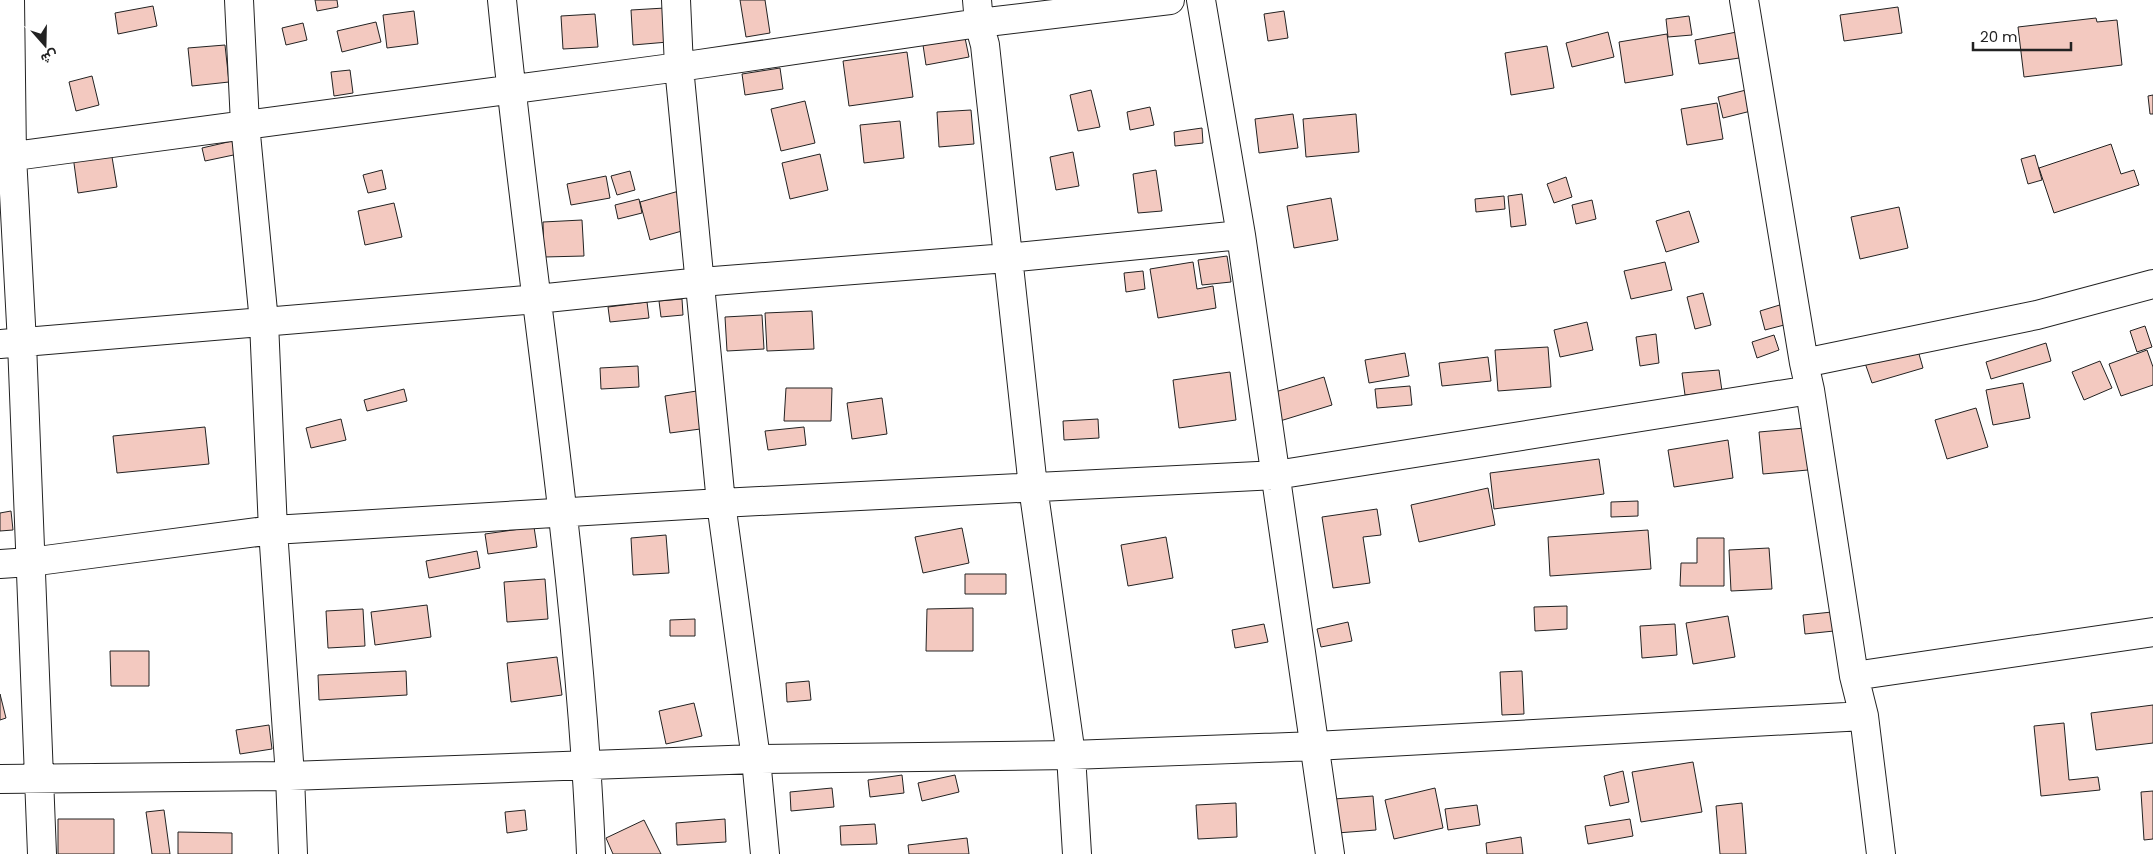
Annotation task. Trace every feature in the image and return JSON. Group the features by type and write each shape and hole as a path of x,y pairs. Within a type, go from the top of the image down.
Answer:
{"street":[{"path":"10,0 6,157 11,343 30,562 42,854"},
{"path":"239,0 245,124 264,322 273,530 290,776 293,854"},
{"path":"502,0 511,90 563,513 587,765 591,854"},
{"path":"676,0 679,67 722,503 756,759 764,854"},
{"path":"6,157 679,67 978,12 1170,0"},
{"path":"1201,0 1242,235 1330,854"},
{"path":"1744,0 1810,390 1854,676 1864,716 1880,854"},
{"path":"978,12 985,45 1033,486 1071,756 1077,854"},
{"path":"11,343 537,299 701,282 1007,258 1242,235"},
{"path":"1804,363 2037,315 2153,284"},
{"path":"0,564 30,562 273,530 722,503 1276,474 1810,390"},
{"path":"1854,676 2153,632"},
{"path":"0,779 290,776 756,759 1071,756 1315,746 1864,716"}],"building":[{"path":"315,0 337,0 338,7 317,11"},
{"path":"740,0 765,0 770,33 746,37"},
{"path":"153,6 157,26 118,34 115,13"},
{"path":"1898,7 1902,33 1844,41 1840,15"},
{"path":"665,8 668,42 633,45 631,10"},
{"path":"414,11 418,44 387,48 383,15"},
{"path":"1284,11 1288,38 1268,41 1264,14"},
{"path":"595,14 598,47 563,49 561,16"},
{"path":"1689,16 1692,35 1668,37 1666,19"},
{"path":"2096,18 2097,22 2117,20 2122,65 2024,77 2018,27"},
{"path":"376,22 381,42 342,52 337,31"},
{"path":"303,23 307,40 286,45 282,28"},
{"path":"1742,31 1746,57 1699,64 1695,40"},
{"path":"1608,32 1614,57 1572,67 1566,43"},
{"path":"1667,34 1673,75 1625,83 1619,42"},
{"path":"965,38 969,57 926,65 923,45"},
{"path":"225,45 229,82 192,86 188,48"},
{"path":"1547,46 1554,88 1511,95 1505,53"},
{"path":"907,52 913,97 849,106 843,61"},
{"path":"780,68 783,89 745,95 742,74"},
{"path":"350,70 353,93 334,96 331,72"},
{"path":"92,76 99,105 76,111 69,82"},
{"path":"1091,90 1100,127 1078,131 1070,95"},
{"path":"1746,90 1751,111 1723,118 1718,97"},
{"path":"2153,95 2153,114 2150,114 2148,96"},
{"path":"805,101 815,143 781,151 771,109"},
{"path":"1717,103 1723,139 1687,145 1681,109"},
{"path":"1150,107 1154,125 1130,130 1127,112"},
{"path":"971,110 974,144 939,147 937,112"},
{"path":"1293,114 1298,148 1259,153 1255,119"},
{"path":"1356,114 1359,152 1306,157 1303,119"},
{"path":"900,121 904,158 864,163 860,125"},
{"path":"1202,128 1203,143 1175,146 1174,132"},
{"path":"241,139 243,153 205,161 202,148"},
{"path":"2111,144 2121,174 2134,170 2139,185 2054,213 2039,168"},
{"path":"111,151 117,187 78,193 73,156"},
{"path":"1073,152 1079,186 1056,190 1050,157"},
{"path":"820,154 828,190 790,199 782,163"},
{"path":"2035,155 2042,180 2028,184 2021,159"},
{"path":"382,170 386,189 368,193 363,175"},
{"path":"1156,170 1162,211 1138,213 1133,174"},
{"path":"630,171 635,190 617,195 611,176"},
{"path":"606,176 610,198 571,205 567,184"},
{"path":"1566,177 1572,197 1554,203 1547,184"},
{"path":"679,191 689,229 650,240 640,202"},
{"path":"1522,194 1526,225 1511,227 1508,196"},
{"path":"1504,196 1505,209 1476,212 1475,199"},
{"path":"1331,198 1338,240 1294,248 1287,206"},
{"path":"639,199 642,213 618,219 615,205"},
{"path":"1592,200 1596,219 1576,224 1572,205"},
{"path":"394,203 402,237 365,245 358,211"},
{"path":"1899,207 1908,248 1860,259 1851,217"},
{"path":"1689,211 1699,242 1666,252 1656,221"},
{"path":"582,220 584,256 544,257 543,222"},
{"path":"1227,256 1231,282 1202,285 1198,260"},
{"path":"1193,262 1197,289 1213,286 1216,308 1158,318 1150,269"},
{"path":"1665,262 1672,290 1631,299 1624,271"},
{"path":"1143,271 1145,289 1126,292 1124,273"},
{"path":"1703,293 1711,325 1695,329 1687,297"},
{"path":"682,299 683,315 661,317 659,301"},
{"path":"647,302 649,318 610,322 608,307"},
{"path":"1783,304 1788,324 1765,330 1760,311"},
{"path":"812,311 814,349 767,351 765,313"},
{"path":"762,315 764,349 727,351 725,317"},
{"path":"1587,322 1593,350 1560,357 1554,330"},
{"path":"2145,326 2152,347 2137,352 2130,331"},
{"path":"1656,334 1659,363 1640,366 1636,337"},
{"path":"1774,335 1779,350 1757,358 1752,342"},
{"path":"2046,343 2051,361 1991,379 1986,362"},
{"path":"1548,347 1551,387 1498,391 1495,350"},
{"path":"1917,347 1923,368 1872,383 1865,363"},
{"path":"2147,350 2153,367 2153,385 2121,396 2109,364"},
{"path":"1405,353 1409,376 1369,383 1365,360"},
{"path":"1488,357 1491,381 1442,386 1439,363"},
{"path":"2100,361 2112,388 2084,400 2072,372"},
{"path":"638,366 639,387 601,389 600,368"},
{"path":"1719,370 1722,391 1685,395 1682,373"},
{"path":"1230,372 1236,420 1179,428 1173,380"},
{"path":"1324,377 1332,405 1280,421 1272,393"},
{"path":"2023,383 2030,418 1993,425 1986,390"},
{"path":"1410,386 1412,405 1377,408 1375,389"},
{"path":"786,388 832,388 831,421 784,421"},
{"path":"404,389 407,401 367,411 364,400"},
{"path":"703,390 708,428 670,433 665,396"},
{"path":"882,398 887,434 852,439 847,403"},
{"path":"1976,408 1988,447 1947,459 1935,420"},
{"path":"341,419 346,440 311,448 306,428"},
{"path":"1098,419 1099,438 1064,440 1063,421"},
{"path":"205,427 209,464 117,473 113,436"},
{"path":"804,427 806,445 768,450 765,431"},
{"path":"1805,428 1808,470 1763,474 1759,432"},
{"path":"1728,440 1733,478 1674,487 1668,450"},
{"path":"1599,459 1604,494 1494,509 1490,473"},
{"path":"1488,488 1495,525 1419,542 1411,505"},
{"path":"1638,501 1638,516 1611,517 1611,502"},
{"path":"1377,509 1381,535 1363,537 1370,583 1333,588 1322,517"},
{"path":"11,511 13,530 0,531 0,513"},
{"path":"534,527 537,547 488,554 485,534"},
{"path":"962,528 969,563 923,573 915,537"},
{"path":"1648,530 1651,569 1550,576 1548,537"},
{"path":"666,535 669,573 633,575 631,538"},
{"path":"1166,537 1173,578 1128,586 1121,545"},
{"path":"1697,538 1724,538 1724,586 1680,586 1681,563 1697,563"},
{"path":"1769,548 1772,589 1731,591 1729,550"},
{"path":"477,551 480,568 429,578 426,561"},
{"path":"965,574 1006,574 1006,594 965,594"},
{"path":"545,579 548,619 507,622 504,582"},
{"path":"427,605 431,637 375,645 371,612"},
{"path":"1567,606 1567,629 1535,631 1534,607"},
{"path":"973,608 973,651 926,651 927,609"},
{"path":"363,609 365,646 328,648 326,611"},
{"path":"1832,612 1834,631 1805,634 1803,615"},
{"path":"1728,616 1735,657 1693,664 1686,623"},
{"path":"695,619 695,636 670,636 670,620"},
{"path":"1348,622 1352,641 1321,647 1317,629"},
{"path":"1264,624 1268,642 1235,648 1232,630"},
{"path":"1675,624 1677,655 1642,658 1640,626"},
{"path":"110,651 149,651 149,686 111,686"},
{"path":"557,657 562,695 511,702 507,663"},
{"path":"406,671 407,695 319,700 318,675"},
{"path":"1522,671 1524,714 1502,715 1500,672"},
{"path":"809,681 811,700 787,702 786,683"},
{"path":"0,694 6,718 0,720"},
{"path":"694,703 702,736 666,744 659,711"},
{"path":"2153,705 2153,743 2096,750 2091,713"},
{"path":"2064,723 2069,780 2098,777 2100,790 2041,796 2034,726"},
{"path":"269,725 272,749 240,754 236,730"},
{"path":"1693,762 1702,812 1641,822 1632,772"},
{"path":"1623,771 1629,802 1610,806 1604,776"},
{"path":"902,775 904,793 870,797 868,780"},
{"path":"955,775 959,792 922,801 918,783"},
{"path":"832,788 834,807 791,811 790,792"},
{"path":"1435,788 1443,828 1394,839 1385,800"},
{"path":"2153,791 2153,839 2144,840 2141,792"},
{"path":"1373,796 1376,830 1337,833 1334,799"},
{"path":"1236,803 1237,837 1198,839 1196,805"},
{"path":"1742,803 1746,854 1720,854 1716,806"},
{"path":"1477,805 1480,825 1448,830 1445,809"},
{"path":"164,810 170,854 152,854 146,812"},
{"path":"525,810 527,830 507,833 505,812"},
{"path":"58,819 114,819 114,854 58,854"},
{"path":"725,819 726,842 677,845 676,823"},
{"path":"1630,819 1633,836 1588,844 1585,826"},
{"path":"644,820 661,854 613,854 606,838"},
{"path":"875,824 877,844 841,845 840,826"},
{"path":"178,832 232,833 232,854 178,854"},
{"path":"1521,837 1523,854 1487,854 1486,843"},
{"path":"967,838 969,854 909,854 908,845"}]}
